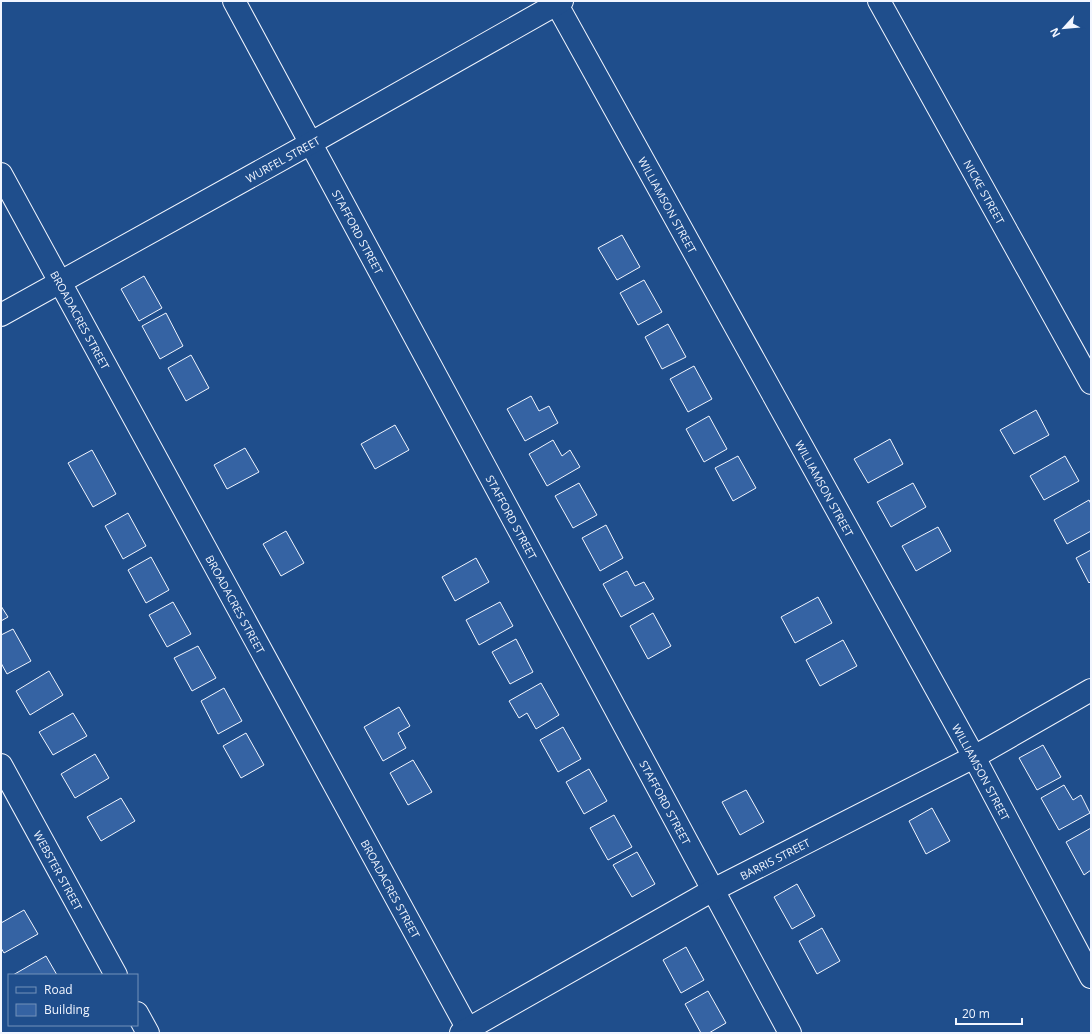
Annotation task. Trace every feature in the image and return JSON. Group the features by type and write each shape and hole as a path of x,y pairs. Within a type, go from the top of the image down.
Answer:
{"street":[{"name":"STAFFORD STREET","path":"234,1 790,1033"},
{"name":"NICKE STREET","path":"879,1 1091,383"},
{"name":"WURFEL STREET","path":"1,315 311,143 558,2"},
{"name":"WILLIAMSON STREET","path":"558,2 974,757 1091,977"},
{"name":"BROADACRES STREET","path":"1,174 467,1032"},
{"name":"BARRIS STREET","path":"467,1032 713,890 974,757 1091,690"},
{"name":"WEBSTER STREET","path":"1,765 115,974"},
{"path":"138,1015 148,1033"}],"building":[{"path":"622,235 640,267 617,280 598,248"},
{"path":"144,276 162,308 139,321 121,289"},
{"path":"644,280 662,312 638,325 620,293"},
{"path":"166,313 183,346 160,359 142,326"},
{"path":"668,324 686,357 662,369 645,337"},
{"path":"191,355 209,388 186,401 168,368"},
{"path":"694,366 712,399 688,412 670,379"},
{"path":"531,396 539,411 549,406 558,423 525,441 507,409"},
{"path":"1036,410 1049,435 1014,454 1000,430"},
{"path":"709,416 727,449 704,462 686,429"},
{"path":"395,425 409,450 375,469 361,444"},
{"path":"890,439 903,464 868,483 854,459"},
{"path":"553,440 562,456 570,450 580,467 547,486 529,454"},
{"path":"245,448 259,472 227,489 214,465"},
{"path":"92,450 116,494 93,507 68,463"},
{"path":"738,456 756,488 733,501 715,468"},
{"path":"1065,456 1079,481 1044,500 1030,476"},
{"path":"579,483 597,515 573,528 555,496"},
{"path":"913,483 926,507 891,527 877,502"},
{"path":"1089,500 1091,504 1091,531 1067,544 1054,520"},
{"path":"128,513 146,546 123,559 105,526"},
{"path":"606,525 623,558 600,571 582,538"},
{"path":"938,527 951,551 916,571 902,546"},
{"path":"286,531 304,563 281,576 263,544"},
{"path":"1091,550 1091,581 1089,583 1076,558"},
{"path":"151,557 169,590 146,603 128,570"},
{"path":"476,558 489,582 455,601 442,577"},
{"path":"627,571 635,586 644,582 654,599 621,617 603,584"},
{"path":"818,597 832,623 795,643 781,617"},
{"path":"173,602 191,634 167,647 149,615"},
{"path":"500,602 513,626 479,645 466,620"},
{"path":"1,606 8,617 1,621"},
{"path":"653,613 671,646 648,659 630,626"},
{"path":"13,629 31,661 7,674 1,663 1,635"},
{"path":"516,639 533,672 510,684 492,652"},
{"path":"843,640 857,666 820,686 806,660"},
{"path":"198,646 216,678 192,691 174,658"},
{"path":"49,671 63,695 30,715 16,691"},
{"path":"541,683 559,715 536,729 527,713 519,718 509,701"},
{"path":"224,688 242,721 218,734 201,701"},
{"path":"399,707 410,726 398,733 406,748 383,761 364,727"},
{"path":"73,713 87,736 53,755 39,732"},
{"path":"563,727 581,759 558,772 540,740"},
{"path":"246,733 264,765 241,778 223,746"},
{"path":"1043,745 1061,777 1037,790 1019,758"},
{"path":"95,754 109,778 75,798 61,774"},
{"path":"413,760 432,792 408,805 390,773"},
{"path":"589,769 607,801 584,814 566,782"},
{"path":"1064,785 1073,800 1081,795 1090,813 1059,830 1041,798"},
{"path":"746,790 764,822 740,835 722,802"},
{"path":"121,798 135,821 101,841 87,817"},
{"path":"932,808 950,841 926,854 909,821"},
{"path":"614,815 632,847 608,860 590,828"},
{"path":"1091,828 1091,870 1084,875 1066,842"},
{"path":"637,852 655,884 632,897 613,865"},
{"path":"797,884 815,916 792,929 774,897"},
{"path":"24,910 38,934 4,953 1,948 1,923"},
{"path":"822,928 840,961 817,974 799,941"},
{"path":"686,947 704,980 681,993 663,960"},
{"path":"46,956 56,974 15,974"},
{"path":"708,991 726,1023 709,1033 701,1033 685,1004"}]}
